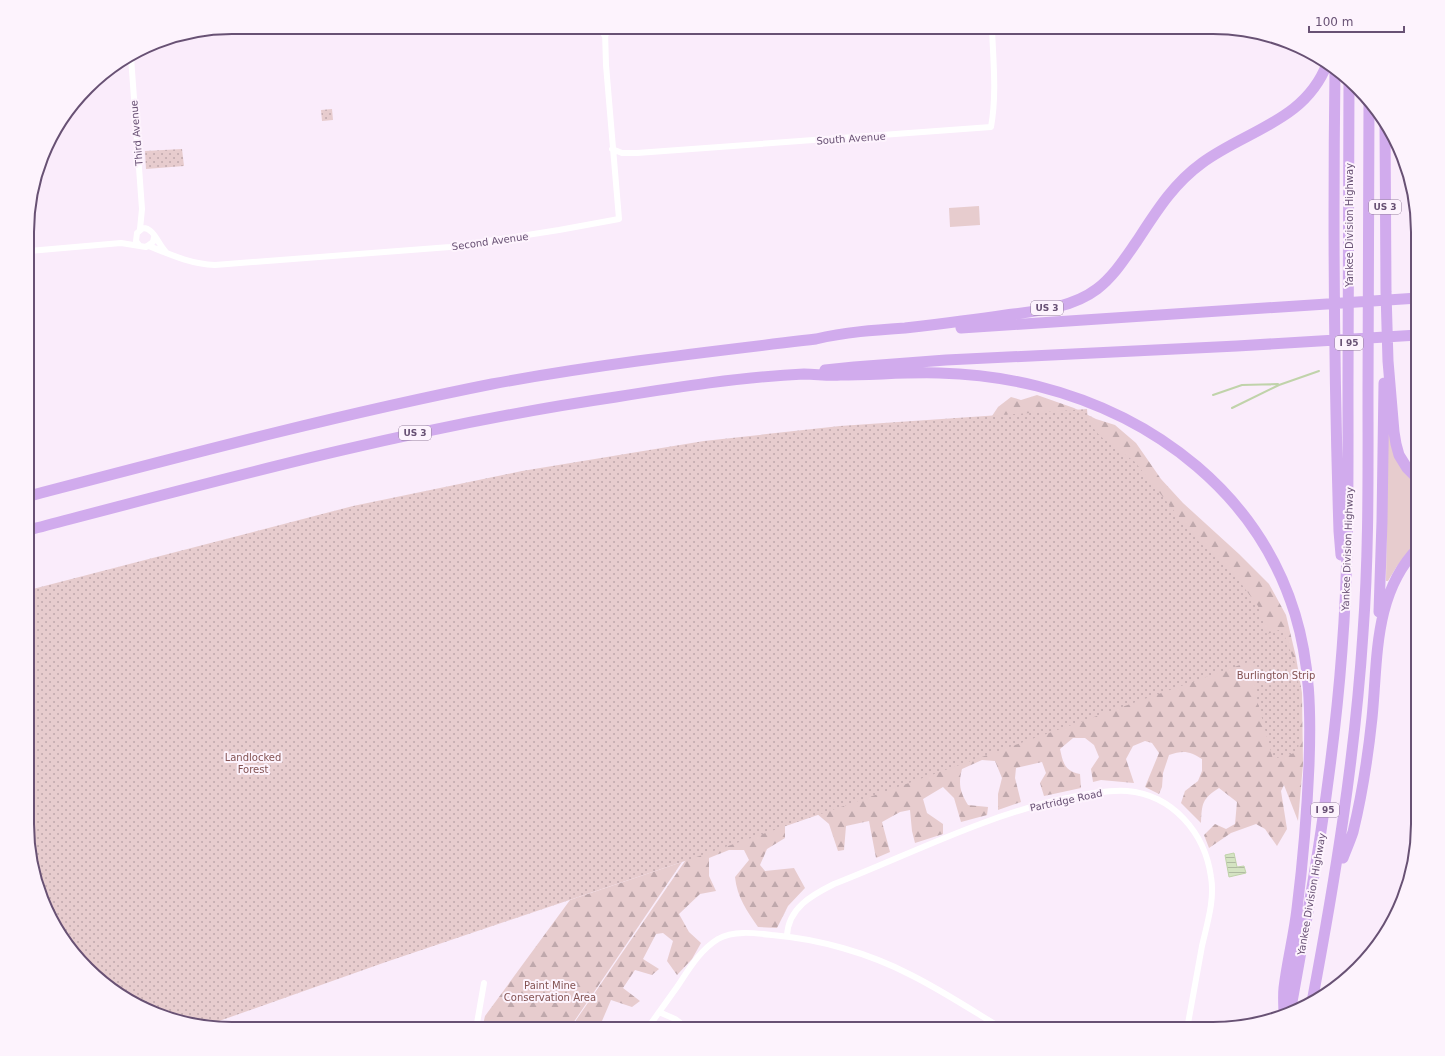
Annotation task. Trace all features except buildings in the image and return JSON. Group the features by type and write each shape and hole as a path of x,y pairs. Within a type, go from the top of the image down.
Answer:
{"highway":[{"name":"US 3","path":"34,495 300,426 447,393 516,380 693,353 816,339 836,334 941,324 1023,313 1065,304 1085,297 1098,288 1116,270 1158,208 1181,181 1208,159 1293,110 1314,89 1325,69"},
{"path":"1335,76 1333,186 1334,387 1339,531 1345,606"},
{"name":"Yankee Division Highway","path":"1291,1006 1316,870 1327,797 1339,687 1345,606 1348,465 1349,88"},
{"name":"Yankee Division Highway","path":"1313,995 1335,877 1355,730 1366,600 1368,483 1369,110"},
{"name":"US 3","path":"1385,133 1388,361 1396,444 1404,465 1411,472"},
{"path":"1335,877 1352,833 1364,776 1372,714 1379,632 1383,477 1384,310 1386,292"},
{"path":"816,339 837,339 949,329 1411,298"},
{"name":"US 3","path":"34,529 305,458 440,427 554,406 639,393 731,381 808,374 837,368 1411,335"},
{"path":"808,374 837,376 927,373 962,374 1015,382 1071,396 1124,418 1169,444 1210,477 1230,498 1248,521 1268,552 1288,593 1302,639 1309,689 1309,749 1306,824 1297,910 1284,989 1284,1009"},
{"path":"1379,632 1390,588 1400,570 1411,557"}],"street":[{"name":"Second Avenue","path":"149,246 190,262 215,265 465,245 619,219 612,149 605,34"},
{"name":"South Avenue","path":"612,149 622,153 636,154 991,127 994,101 992,34"},
{"name":"Third Avenue","path":"131,61 142,209 140,229"},
{"name":"Third Avenue","path":"142,209 148,229"},
{"path":"34,251 121,243 139,245 143,247 149,246 153,242 154,237 152,232 148,229 140,229 136,236 121,243"},
{"path":"136,236 136,241 139,245"},
{"name":"Second Avenue","path":"154,237 169,254"},
{"name":"Partridge Road","path":"787,936 789,924 797,908 816,893 834,884 991,820 1029,807 1100,791 1136,792 1166,804 1177,812 1196,832 1207,855 1212,880 1211,903 1189,1022"},
{"path":"652,1022 695,960 708,947 719,939 732,934 743,933 787,936 836,946 910,974 991,1022"},
{"path":"477,1022 484,983"},
{"path":"659,1012 678,1022"}],"green space":[{"path":"332,109 333,120 322,121 321,110"},
{"path":"182,149 184,166 146,169 145,151"},
{"path":"979,206 980,225 950,227 949,208"},
{"name":"Burlington Strip","path":"1037,395 1074,408 1096,419 1115,425 1136,443 1161,479 1183,503 1239,554 1269,584 1286,615 1296,657 1302,693 1303,764 1298,821 1284,785 1281,791 1287,829 1277,846 1265,829 1256,824 1231,833 1209,848 1204,835 1215,824 1226,829 1235,824 1237,802 1219,788 1209,795 1204,802 1201,823 1181,803 1185,791 1198,781 1202,771 1202,759 1194,754 1186,752 1178,752 1169,755 1163,773 1162,787 1159,794 1145,787 1159,753 1152,743 1145,741 1133,746 1126,759 1134,783 1101,780 1093,782 1091,769 1099,757 1094,745 1085,738 1073,738 1060,749 1063,762 1067,768 1080,774 1081,788 1044,796 1040,783 1046,773 1042,762 1016,768 1015,778 1021,802 998,810 998,794 1002,778 995,761 982,760 962,769 960,784 963,796 968,805 988,807 987,815 961,822 954,798 943,787 923,799 927,813 943,824 943,834 915,843 910,810 900,812 882,822 890,852 876,858 869,821 846,826 844,850 838,851 829,824 816,813 785,823 785,838 767,849 760,865 765,871 794,868 805,888 788,906 777,928 758,927 740,897 735,877 749,860 744,850 729,850 709,858 709,876 716,891 700,894 679,914 689,932 701,943 692,959 677,975 667,961 673,941 663,933 656,934 643,959 659,969 652,975 635,970 623,988 640,1001 632,1007 611,1000 602,1022 575,1022 683,864 859,616 998,407 1011,397 1021,400"},
{"name":"Landlocked Forest","path":"1087,409 1088,422 1100,436 1135,462 1199,542 1233,573 1258,606 1267,634 1282,629 1297,669 1301,709 1298,752 1273,759 1257,700 1252,665 1254,660 864,799 383,963 217,1022 168,1012 133,996 101,973 83,955 67,934 54,912 44,888 34,837 34,589 353,506 522,471 704,441 840,426"},
{"path":"1388,423 1411,469 1411,550 1397,566 1388,581 1386,581"},
{"name":"Paint Mine Conservation Area","path":"682,862 574,1022 484,1022 485,1016 570,900"}],"shaded area":[{"path":"1234,853 1237,867 1244,866 1246,873 1229,877 1225,855"}],"waterway":[{"path":"1232,408 1279,385 1319,371"},
{"path":"1213,395 1242,385 1278,384"}]}
